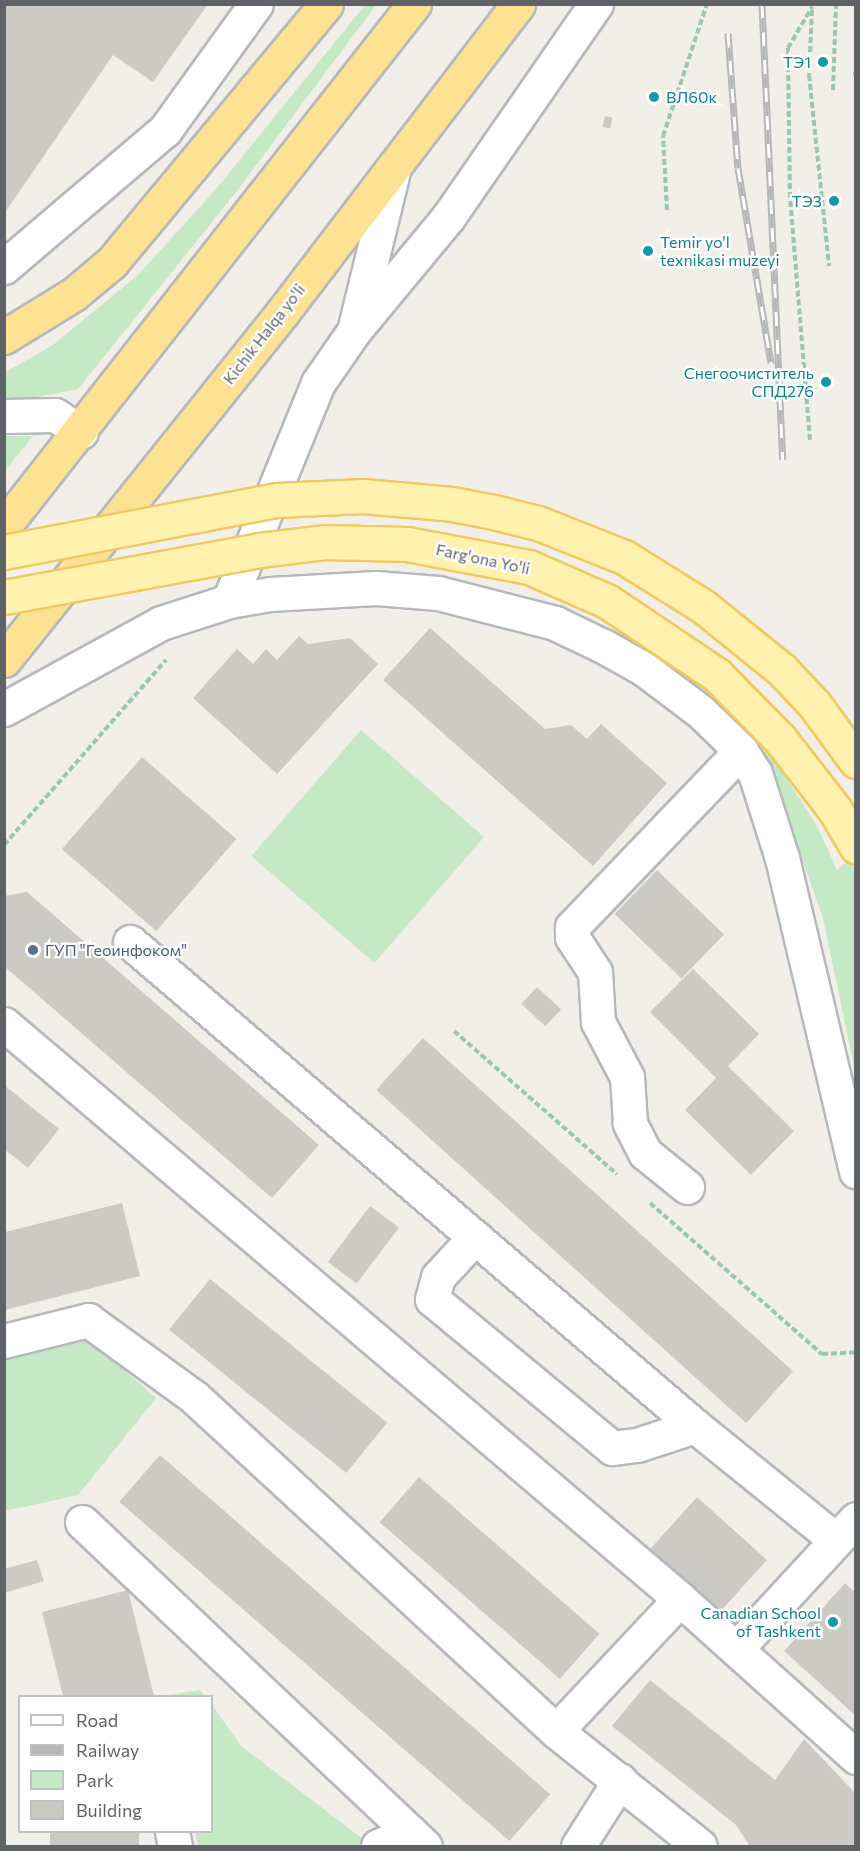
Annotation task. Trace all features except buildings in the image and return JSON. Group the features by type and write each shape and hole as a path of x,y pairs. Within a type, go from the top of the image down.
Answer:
{"highway":[{"path":"4,337 75,294 112,262 326,4"},
{"path":"4,526 81,432 414,4"},
{"name":"Kichik Halqa yo'li","path":"4,660 394,167 519,4"}],"main road":[{"path":"4,552 298,498 407,499 494,512 538,523 624,557 704,607 782,670 814,704 855,761"},
{"name":"Farg'ona Yo'li","path":"4,597 259,550 325,542 407,544 529,567 607,601 717,675 780,739 835,810 855,846"}],"lane":[{"path":"4,267 165,130 256,4"},
{"path":"229,601 318,383 354,331 449,216 596,4"},
{"path":"354,331 394,167"},
{"path":"4,416 55,415 81,432"},
{"path":"4,709 161,623 229,601 270,594 376,588 438,593 506,608 555,623 644,669 701,712 741,751 755,773 771,816 855,1171"},
{"path":"687,1187 645,1153 630,1123 627,1077 598,1022 596,972 572,937 572,927 741,751"},
{"path":"130,942 695,1426 846,1529 736,1649"},
{"path":"4,1024 680,1599 855,1757"},
{"path":"475,1237 438,1277 432,1299 612,1448 637,1445 695,1426"},
{"path":"4,1341 88,1320 194,1397 556,1731 700,1846"},
{"path":"82,1522 417,1840"},
{"path":"556,1731 680,1599"},
{"path":"578,1846 620,1780"},
{"path":"378,1846 417,1840"}],"path":[{"path":"667,210 663,136 707,4"},
{"path":"833,90 836,4"},
{"path":"812,6 809,75 830,266"},
{"path":"810,440 790,198 788,48 812,6"}],"green space":[{"path":"365,5 376,5 233,196 78,389 5,403 4,373 53,345 138,275 217,188"},
{"path":"4,436 33,436 5,471"},
{"path":"361,730 484,837 374,963 251,856"},
{"path":"764,751 779,767 816,824 837,870 851,859 855,873 855,1071 823,918"},
{"path":"83,1334 156,1398 78,1495 5,1511 5,1354"},
{"path":"200,1690 204,1695 170,1695"},
{"path":"213,1706 241,1746 372,1846 198,1846 195,1833 213,1833"}],"railway":[{"path":"762,4 783,460"},
{"path":"728,33 738,168 771,363"}],"place":[{"name":"ТЭ1","path":"823,62"},
{"name":"ВЛ60к","path":"654,97"},
{"name":"ТЭ3","path":"834,201"},
{"name":"Temir yo'l texnikasi muzeyi","path":"648,251"},
{"name":"Снегоочиститель СПД276","path":"826,382"},
{"name":"ГУП \"Геоинфоком\"","path":"33,950"},
{"name":"Canadian School of Tashkent","path":"833,1622"}]}
